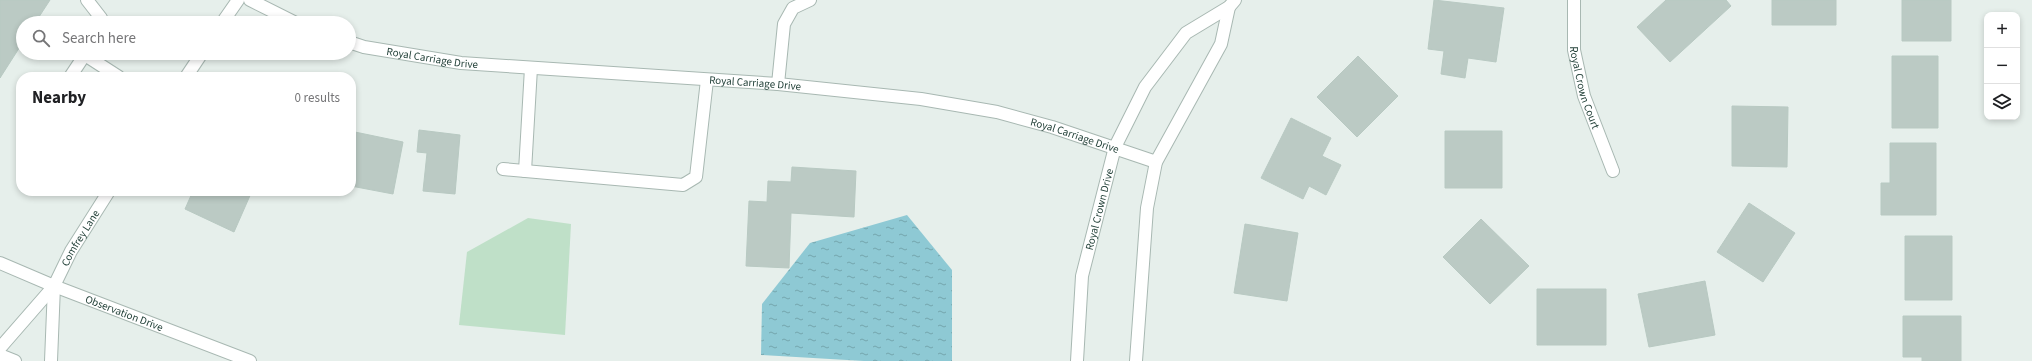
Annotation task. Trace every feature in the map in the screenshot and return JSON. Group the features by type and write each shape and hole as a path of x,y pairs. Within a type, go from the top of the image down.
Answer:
{"street":[{"path":"87,0 99,16"},
{"path":"227,16 238,0"},
{"path":"250,0 282,16"},
{"path":"778,84 784,24 793,4 810,0"},
{"name":"Royal Crown Court","path":"1574,0 1574,50 1584,96 1613,171"},
{"name":"Royal Crown Drive","path":"1077,361 1082,276 1115,147 1145,87 1186,32 1232,3"},
{"name":"Royal Crown Drive","path":"1136,361 1147,208 1156,162 1221,44 1232,3"},
{"name":"Royal Carriage Drive","path":"356,44 364,47 461,63 778,84 921,99 997,112 1115,147 1156,162"},
{"path":"73,72 82,60"},
{"path":"95,60 112,72"},
{"path":"189,72 197,60"},
{"path":"525,171 531,68"},
{"path":"503,169 683,185 696,177 707,80"},
{"name":"Comfrey Lane","path":"54,286 71,250 106,196"},
{"name":"Observation Drive","path":"0,263 54,286 250,361"},
{"path":"0,348 54,286"},
{"path":"51,361 54,286"},
{"path":"0,355 15,361"}],"green space":[{"path":"528,218 571,224 565,335 459,325 467,252"}],"water":[{"path":"907,215 952,270 952,361 864,361 761,355 762,304 810,243"}],"building":[{"path":"0,0 50,0 40,16 16,16 16,53 0,78"},
{"path":"1434,0 1504,8 1496,62 1468,58 1465,78 1441,74 1444,51 1428,49"},
{"path":"1666,0 1726,0 1731,6 1670,62 1637,27"},
{"path":"1772,0 1836,0 1836,25 1772,25"},
{"path":"1902,0 1951,0 1951,41 1902,41"},
{"path":"1358,56 1398,96 1357,137 1317,97"},
{"path":"1892,56 1938,56 1938,128 1892,128"},
{"path":"1732,106 1788,107 1787,167 1732,166"},
{"path":"1291,118 1331,138 1322,156 1341,165 1326,195 1309,186 1303,199 1261,178"},
{"path":"419,130 460,135 455,194 423,191 427,153 417,152"},
{"path":"1445,131 1502,131 1502,188 1445,188"},
{"path":"356,132 403,142 393,194 356,187"},
{"path":"1890,143 1936,143 1936,215 1881,215 1881,183 1890,183"},
{"path":"792,167 856,171 854,217 791,213 789,268 746,266 749,201 767,202 768,181 791,182"},
{"path":"191,196 250,196 234,232 185,209"},
{"path":"1749,203 1795,233 1763,282 1717,252"},
{"path":"1481,219 1529,266 1490,304 1443,257"},
{"path":"1245,224 1298,233 1287,301 1234,293"},
{"path":"1905,236 1952,236 1952,300 1905,300"},
{"path":"1705,281 1715,335 1649,347 1638,294"},
{"path":"1537,289 1606,289 1606,345 1537,345"},
{"path":"1903,316 1961,316 1961,361 1922,361 1922,357 1903,357"}]}
